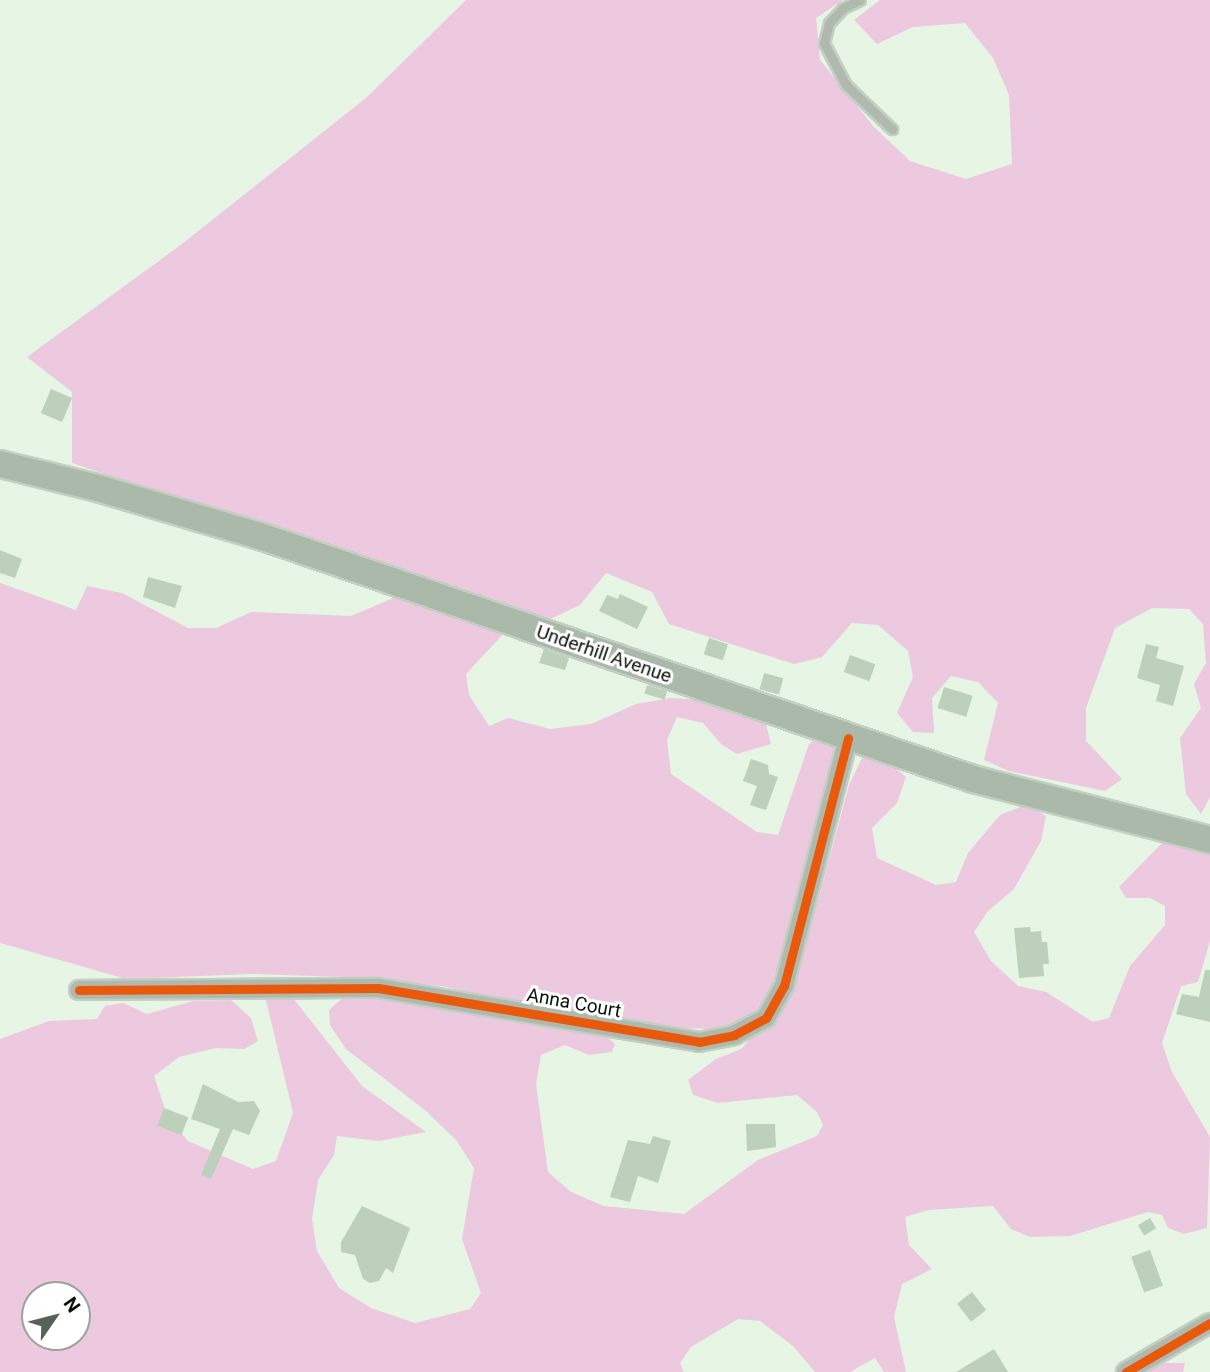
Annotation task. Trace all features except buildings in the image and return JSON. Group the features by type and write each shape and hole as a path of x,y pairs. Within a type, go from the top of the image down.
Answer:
{"main road":[{"name":"Underhill Avenue","path":"0,464 260,536 973,779 1210,840"}],"street":[{"name":"Anna Court","path":"79,990 379,988 699,1042 734,1035 766,1018 784,986 848,738"},
{"path":"1126,1372 1210,1323"}],"lane":[{"path":"860,0 843,8 829,23 824,43 846,85 892,129"}],"shaded area":[{"path":"466,0 843,0 816,18 820,60 874,127 910,161 966,179 1012,164 1009,95 993,58 965,23 913,27 877,44 854,20 880,0 1210,0 1210,797 1201,814 1186,794 1180,738 1201,708 1194,684 1206,663 1203,624 1189,609 1152,608 1115,628 1086,708 1086,741 1122,779 1105,791 1009,771 984,760 998,703 978,682 951,676 932,698 934,733 913,732 897,713 913,677 908,651 878,625 852,623 822,657 794,664 669,624 652,592 606,573 580,605 544,622 72,463 72,392 27,357 178,247 366,98"},
{"path":"0,583 76,610 87,586 122,593 188,628 216,628 251,612 351,616 403,594 505,632 466,674 469,695 489,726 508,718 550,729 591,724 636,704 671,698 720,701 766,724 771,744 737,754 721,744 703,723 677,717 667,740 671,774 757,832 778,835 809,744 819,736 832,743 836,759 808,873 763,1013 735,1030 658,1027 586,1019 442,986 342,977 251,974 126,979 0,943"},
{"path":"863,756 887,761 906,777 897,803 872,828 877,858 936,885 956,882 968,853 1000,815 1026,805 1046,816 1041,841 1014,889 988,911 974,932 991,961 1018,986 1046,992 1093,1022 1109,1018 1130,966 1165,925 1165,906 1150,898 1126,898 1119,887 1162,843 1193,842 1210,847 1210,941 1198,982 1181,986 1162,1043 1172,1072 1210,1137 1207,1228 1184,1234 1168,1228 1162,1215 1148,1212 1070,1236 1030,1237 1011,1229 993,1206 928,1210 905,1217 909,1245 932,1269 902,1284 894,1317 906,1372 884,1372 875,1358 850,1372 815,1372 793,1346 760,1321 738,1319 691,1347 680,1363 684,1372 0,1372 0,1039 49,1021 97,1019 105,1006 123,1003 147,1014 193,1001 231,1000 251,1018 258,1041 244,1049 216,1048 179,1057 154,1076 168,1118 188,1141 253,1169 276,1161 293,1113 266,1000 293,998 362,1086 426,1132 379,1141 337,1136 334,1155 318,1180 312,1219 317,1251 339,1288 371,1308 415,1323 470,1309 481,1293 462,1239 474,1168 457,1141 426,1111 346,1049 330,1025 329,1010 345,996 372,996 606,1036 615,1044 612,1052 589,1055 565,1045 541,1055 536,1084 548,1172 571,1192 604,1206 684,1214 758,1160 817,1136 823,1125 817,1112 797,1095 718,1103 693,1095 688,1080 716,1059 741,1049 782,1005 810,930 849,785"},
{"path":"1159,1363 1185,1363 1183,1372 1148,1372"}],"cycle path":[{"path":"79,990 378,988 699,1042 734,1035 766,1018 784,986 848,738"},
{"path":"1126,1372 1210,1323"}]}
